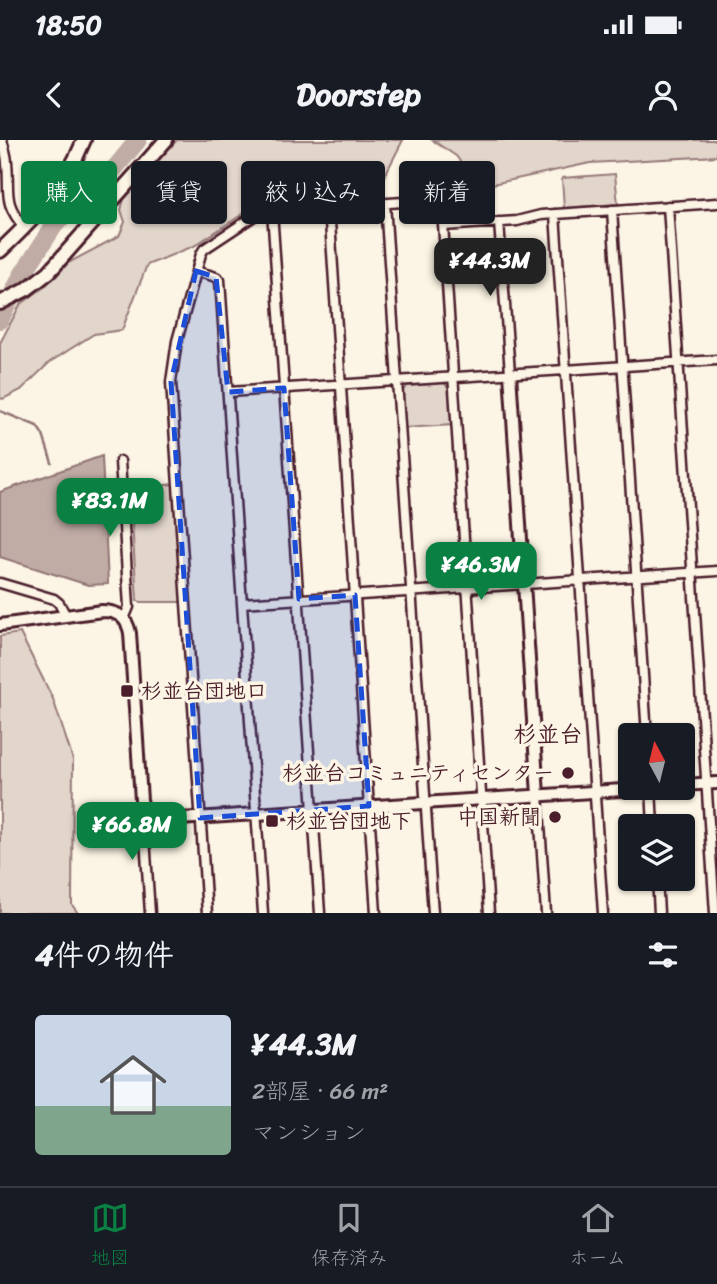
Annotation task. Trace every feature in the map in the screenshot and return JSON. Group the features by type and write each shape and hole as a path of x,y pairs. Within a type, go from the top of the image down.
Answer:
{"main road":[{"path":"0,251 50,201 77,156 83,140"},
{"path":"0,303 35,284 59,261 166,140"}],"street":[{"path":"2,140 11,210 25,228"},
{"path":"0,204 8,192"},
{"path":"433,913 385,203 437,201 442,209 489,913"},
{"path":"443,226 522,220 537,215 717,203"},
{"path":"668,206 692,573 712,783 715,913"},
{"path":"612,210 646,723"},
{"path":"555,214 603,913"},
{"path":"499,222 545,913"},
{"path":"207,913 171,382 174,354 201,254 204,249 242,224"},
{"path":"273,224 320,913"},
{"path":"330,224 376,913"},
{"path":"196,271 216,276 220,280 263,913"},
{"path":"228,392 717,360"},
{"path":"120,461 129,607 124,619"},
{"path":"242,603 717,571"},
{"path":"0,583 54,599 60,603 65,616"},
{"path":"0,625 110,611 118,614 128,626 150,913"},
{"path":"143,808 148,815 164,820 618,790"},
{"path":"658,891 659,913"}],"highlighted area":[{"path":"196,271 216,277 228,392 284,388 299,599 355,595 369,806 200,818 171,382"}],"shaded area":[{"path":"177,140 403,140 385,175 385,161 241,161 241,215 194,246 147,265 122,330 94,334 50,362 21,390 0,398 0,343 20,305 44,287 68,263 119,236 125,222 121,210 125,195 131,189 131,224 227,224 227,161 157,161"},
{"path":"432,140 717,140 717,156 590,163 495,184 495,161 460,161"},
{"path":"615,174 618,204 564,208 562,178"},
{"path":"444,383 450,389 453,425 404,428 401,392 407,386"},
{"path":"102,456 108,584 88,585 0,557 0,492"},
{"path":"173,484 181,602 140,602 137,600 130,490"},
{"path":"20,633 53,699 73,760 72,905 78,913 0,913 0,636"}],"waterway":[{"path":"0,320 22,275 54,226 79,198 115,168 138,140"},
{"path":"0,411 37,426 43,435 52,463"}],"place":[{"name":"杉並台団地口","path":"127,691"},
{"name":"杉並台コミュニティセンター","path":"568,773"},
{"name":"中国新聞","path":"555,817"},
{"name":"杉並台団地下","path":"272,821"}],"district":[{"name":"杉並台","path":"548,734"}]}
